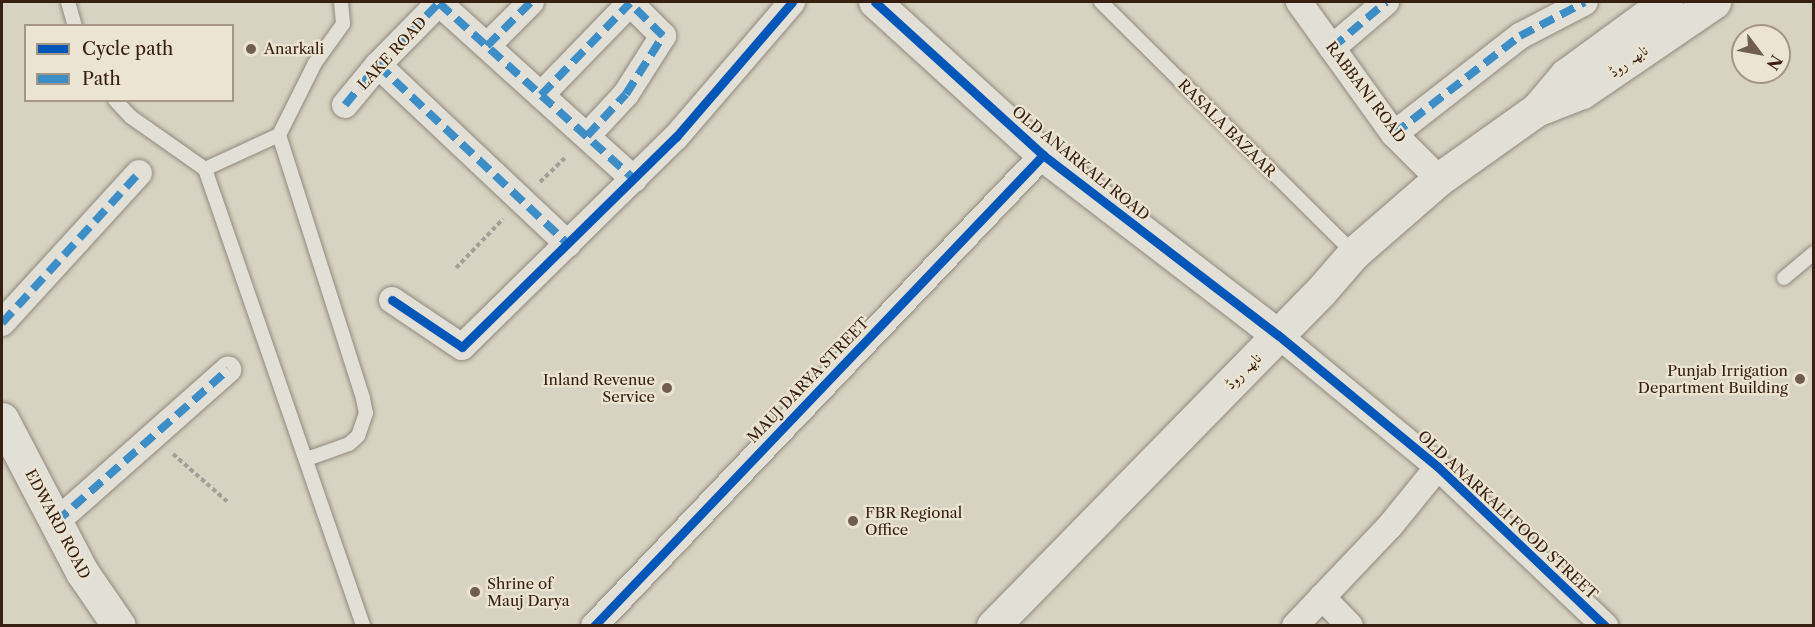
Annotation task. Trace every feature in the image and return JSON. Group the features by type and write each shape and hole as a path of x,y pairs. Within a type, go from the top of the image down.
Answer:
{"main road":[{"name":"نابھہ روڈ","path":"993,626 1278,335 1354,253 1439,179 1536,110 1566,75 1666,2"},
{"name":"نابھہ روڈ","path":"1536,110 1582,92 1714,2"},
{"name":"EDWARD ROAD","path":"2,419 82,572 119,626"}],"street":[{"path":"440,2 634,179"},
{"name":"LAKE ROAD","path":"345,105 378,65 440,2"},
{"path":"487,46 531,2"},
{"path":"541,95 630,2 663,36 626,94 587,136"},
{"path":"393,300 462,347 676,137 792,2"},
{"name":"OLD ANARKALI ROAD","path":"875,2 1043,155 1278,335"},
{"name":"RABBANI ROAD","path":"1299,2 1394,134 1439,179"},
{"path":"1332,48 1386,2"},
{"path":"1394,134 1520,36 1585,2"},
{"path":"378,65 568,244"},
{"name":"MAUJ DARYA STREET","path":"594,626 1043,155"},
{"path":"2,323 139,173"},
{"name":"OLD ANARKALI FOOD STREET","path":"1278,335 1438,467 1605,626"},
{"path":"56,522 228,370"},
{"path":"1295,626 1390,526 1438,467"},
{"path":"1322,597 1350,626"}],"lane":[{"path":"68,2 74,24"},
{"path":"205,168 279,135 315,63 343,24 341,2"},
{"name":"RASALA BAZAAR","path":"1101,2 1354,253"},
{"path":"117,102 131,117 205,168 363,626"},
{"path":"279,135 366,413 358,436 349,444 307,459"},
{"path":"1784,278 1814,253"}],"path":[{"path":"152,436 229,503"}],"marked path":[{"path":"345,105 378,65 440,2"},
{"path":"487,46 531,2"},
{"path":"587,136 626,94 663,36 629,2"},
{"path":"1332,48 1386,2"},
{"path":"1394,134 1520,36 1585,2"},
{"path":"439,3 634,179"},
{"path":"541,95 630,3"},
{"path":"378,65 568,244"},
{"path":"2,323 139,173"},
{"path":"56,522 228,370"}],"cycle path":[{"path":"392,300 462,347 676,137 792,2"},
{"path":"875,2 1043,155 1278,335 1438,467 1605,626"},
{"path":"594,626 1043,155"}],"place":[{"name":"Anarkali","path":"251,49"},
{"name":"Punjab Irrigation Department Building","path":"1800,379"},
{"name":"Inland Revenue Service","path":"667,388"},
{"name":"FBR Regional Office","path":"853,521"},
{"name":"Shrine of Mauj Darya","path":"475,592"}]}
